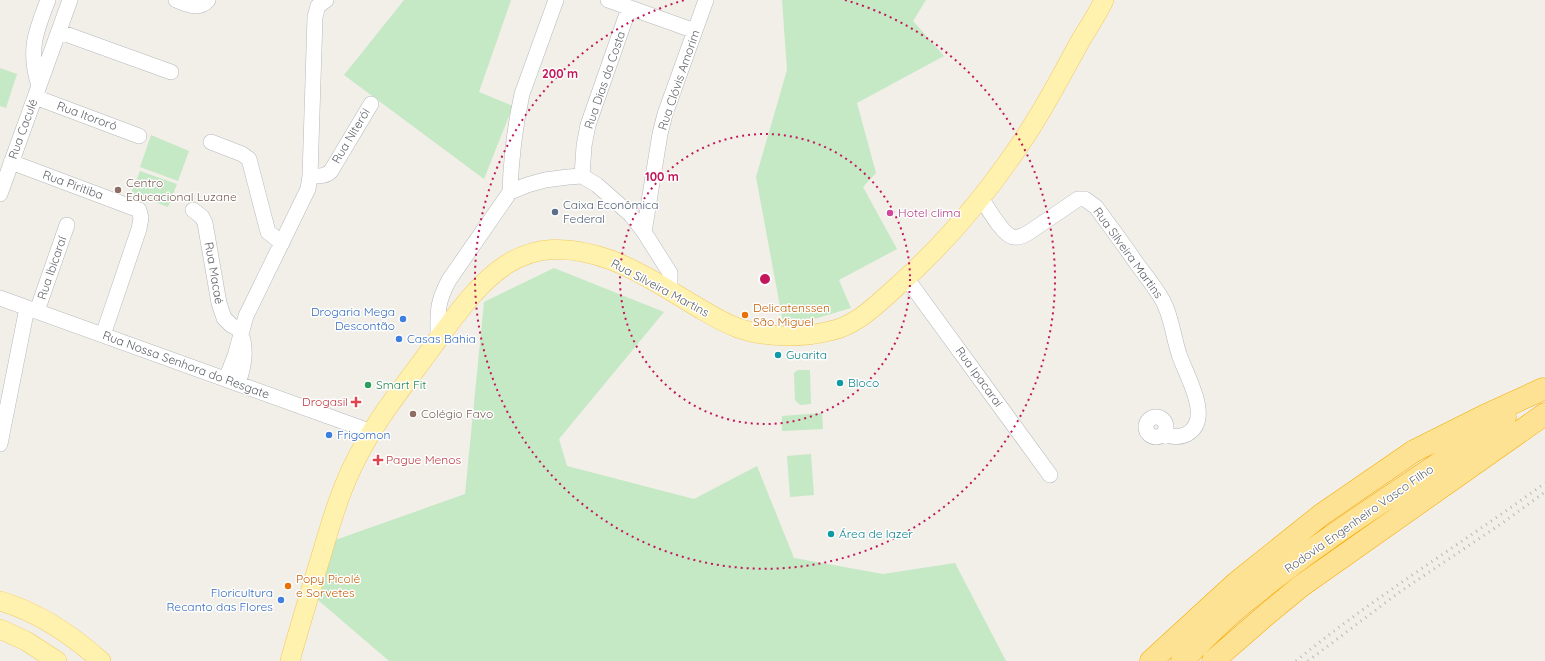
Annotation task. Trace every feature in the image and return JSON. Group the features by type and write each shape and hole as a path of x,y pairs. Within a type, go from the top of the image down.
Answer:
{"highway":[{"path":"1151,661 1236,583 1321,515 1414,451 1544,388"},
{"name":"Rodovia Engenheiro Vasco Filho","path":"1182,661 1250,598 1285,570 1479,436 1544,388"},
{"name":"Rodovia Engenheiro Vasco Filho","path":"1213,661 1301,586 1545,414"}],"main road":[{"name":"Rua Silveira Martins","path":"290,661 337,504 356,459 372,432 467,300 501,267 518,258 537,252 560,250 586,253 611,260 633,270 672,275 722,321 739,329 759,334 789,336 832,331 852,323 871,310 907,279 937,249 981,198 1024,138 1048,99 1104,0"},
{"path":"0,601 16,606 58,628 84,645 101,661"},
{"path":"0,629 26,641 57,661"}],"street":[{"name":"Rua Caculé","path":"37,91 32,60 33,47 36,31 48,0"},
{"name":"Rua Caculé","path":"0,194 60,32 70,0"},
{"path":"176,0 200,6 208,0"},
{"path":"438,339 438,308 442,293 510,192 511,169 519,106 556,0"},
{"path":"608,0 695,31"},
{"name":"Rua Clóvis Amorim","path":"644,232 660,134 665,114 706,0"},
{"path":"232,382 245,362 242,331 246,316 305,195 310,176 314,24 316,12 321,2"},
{"name":"Rua Dias da Costa","path":"582,176 584,146 588,125 629,8"},
{"path":"60,32 171,72"},
{"name":"Rua Itororó","path":"37,91 140,136"},
{"name":"Rua Niterói","path":"310,176 321,176 331,171 371,104"},
{"path":"211,142 242,154 249,159 268,232 282,243"},
{"name":"Rua Piritiba","path":"11,162 139,210 139,229 103,335"},
{"path":"510,192 545,180 582,176 597,185 631,215 672,275"},
{"name":"Rua Silveira Martins","path":"981,198 1003,230 1008,235 1014,237 1021,237 1028,234 1078,199 1085,199 1096,207 1163,301 1172,323 1182,362 1197,399 1198,418 1191,431 1179,437 1170,437 1164,434"},
{"name":"Rua Macaé","path":"193,210 202,217 205,223 219,303 224,318 231,325 242,331"},
{"name":"Rua Ibicaraí","path":"1,440 32,309 67,225"},
{"name":"Rua Ipacarai","path":"907,279 1050,475"},
{"name":"Rua Nossa Senhora do Resgate","path":"0,298 372,432"}],"green space":[{"path":"404,0 511,0 479,92 513,106 484,179 344,75"},
{"path":"782,0 926,0 913,21 944,56 857,103 876,173 863,187 897,249 839,280 851,308 784,328 756,177 787,70"},
{"path":"0,68 17,74 6,108 0,106"},
{"path":"151,135 189,151 178,181 140,167"},
{"path":"140,171 177,184 168,207 131,193"},
{"path":"554,268 664,312 559,439 567,466 694,499 757,466 794,558 883,574 955,563 1006,661 389,661 311,594 327,543 465,494 484,302"},
{"path":"798,370 810,370 811,404 800,405 795,400 794,373"},
{"path":"822,413 823,429 782,431 782,416"},
{"path":"811,454 814,495 790,497 787,456"}],"railway":[{"path":"1296,661 1357,614 1545,483"},
{"path":"1308,661 1401,591 1501,524 1545,492"}],"place":[{"name":"Centro Educacional Luzane","path":"118,190"},
{"name":"Caixa Econômica Federal","path":"555,212"},
{"name":"Hotel clima","path":"890,213"},
{"name":"Delicatenssen São Miguel","path":"745,315"},
{"name":"Drogaria Mega Descontão","path":"403,319"},
{"name":"Casas Bahia","path":"399,339"},
{"name":"Guarita","path":"778,355"},
{"name":"Bloco","path":"840,383"},
{"name":"Smart Fit","path":"368,385"},
{"name":"Drogasil","path":"356,402"},
{"name":"Colégio Favo","path":"413,414"},
{"name":"Frigomon","path":"329,435"},
{"name":"Pague Menos","path":"378,460"},
{"name":"Área de lazer","path":"831,534"},
{"name":"Popy Picolé e Sorvetes","path":"288,586"},
{"name":"Floricultura Recanto das Flores","path":"281,600"}]}
